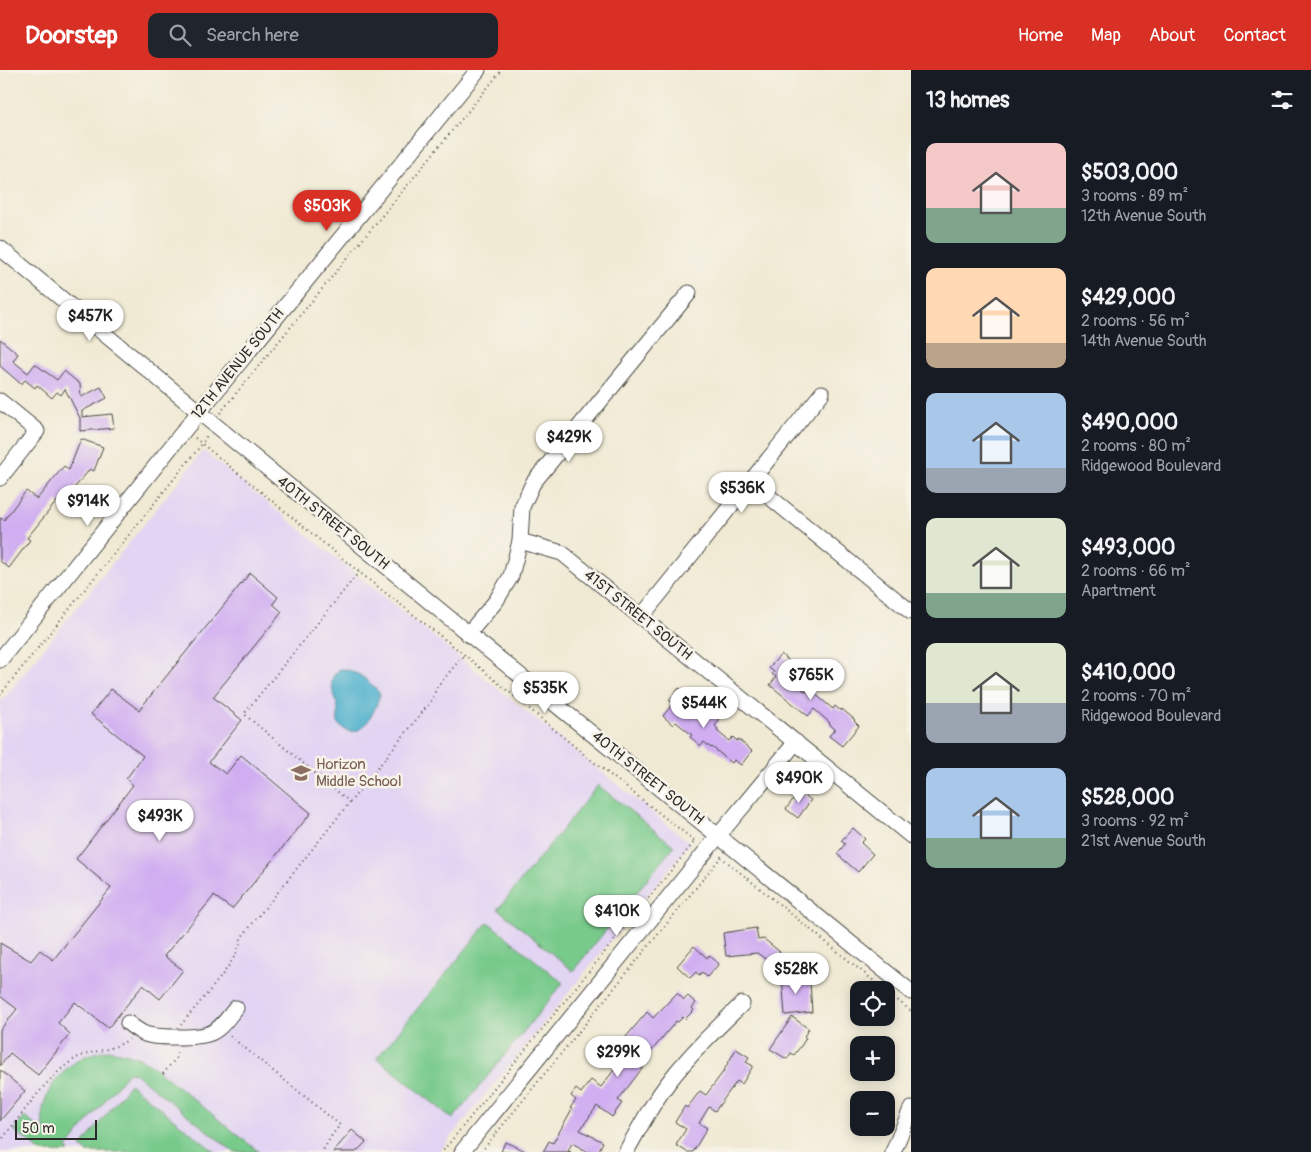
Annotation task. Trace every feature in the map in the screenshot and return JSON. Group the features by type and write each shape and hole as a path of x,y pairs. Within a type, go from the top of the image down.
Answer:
{"street":[{"name":"12TH AVENUE SOUTH","path":"3,650 478,70"},
{"name":"40TH STREET SOUTH","path":"0,248 199,412 212,425 911,992"},
{"path":"468,634 496,601 511,576 520,541 522,507 533,483 689,293"},
{"path":"641,617 822,393"},
{"path":"0,401 37,431 0,478"},
{"path":"750,480 911,612"},
{"name":"41ST STREET SOUTH","path":"520,541 562,553 911,836"},
{"path":"462,1152 796,742"},
{"path":"626,1152 667,1084 742,1004"},
{"path":"133,1026 152,1036 178,1037 208,1034 220,1028 236,1008"},
{"path":"897,1151 911,1109"}],"path":[{"path":"0,694 202,444 221,411 502,70"},
{"path":"185,429 359,572 466,656 586,756 695,841 442,1152"},
{"path":"350,802 244,714 359,572"},
{"path":"163,1074 176,1058 180,1027 230,964 241,945 241,938 432,700 437,687 462,657 466,656"},
{"path":"481,1152 721,857 875,981"},
{"path":"895,998 911,1011"},
{"path":"0,1142 57,1072 76,1058 114,1048 128,1040 133,1026"},
{"path":"220,1028 340,1125 328,1140 322,1152"}],"shaded area":[{"name":"Horizon Middle School","path":"203,451 690,843 439,1152 0,1152 0,703"}],"green space":[{"path":"598,785 674,846 573,971 498,909"},
{"path":"488,922 563,983 453,1119 377,1058"},
{"path":"107,1050 129,1054 150,1064 259,1152 234,1152 142,1079 134,1073 128,1072 67,1148 70,1152 41,1152 14,1130 25,1117 46,1134 43,1112 49,1092 55,1082 70,1066 79,1060 88,1055"},
{"path":"130,1084 215,1152 87,1152 81,1147"}],"water":[{"path":"340,669 352,671 363,677 380,694 371,716 361,728 355,731 348,731 338,723 338,711 332,688 332,679"}],"building":[{"path":"0,339 18,354 13,361 28,373 35,364 57,380 64,371 80,384 81,397 101,387 107,398 82,411 82,417 112,414 114,428 80,431 80,418 65,389 61,395 57,392 52,398 37,385 35,388 25,380 21,384 0,366"},
{"path":"81,439 103,447 94,471 90,469 61,504 57,501 27,538 30,540 9,568 0,561 0,518 4,520 26,491 37,499 64,466 69,470"},
{"path":"250,573 278,597 273,604 282,612 213,697 242,720 209,762 226,774 241,755 311,813 232,909 214,896 164,956 183,970 160,999 143,985 108,1028 75,1002 58,1023 70,1034 38,1075 10,1053 0,1066 0,1030 17,1009 0,996 0,943 31,961 40,950 53,960 111,888 76,859 133,785 126,779 143,756 91,714 111,689 139,710"},
{"path":"781,654 799,669 791,680 806,692 809,689 833,709 835,706 841,711 842,709 859,726 842,746 829,736 835,729 814,709 808,716 770,685 776,677 769,668"},
{"path":"679,688 692,698 687,705 701,716 707,710 719,720 715,726 718,729 717,731 729,741 733,737 737,741 738,739 752,751 741,765 734,760 732,763 704,742 701,746 690,737 692,735 676,722 673,725 663,716 673,703 669,700"},
{"path":"799,791 811,800 798,818 786,809"},
{"path":"853,828 865,839 861,843 873,854 858,872 837,854 845,844 841,841"},
{"path":"756,928 758,940 764,939 780,952 771,963 757,953 726,956 723,933"},
{"path":"694,946 707,958 709,955 719,964 707,977 702,972 699,975 696,972 690,978 677,966"},
{"path":"800,974 800,983 810,982 812,1012 785,1015 782,976"},
{"path":"677,993 684,1000 688,996 696,1003 692,1008 694,1010 685,1019 683,1017 678,1022 676,1021 641,1064 644,1066 618,1100 622,1103 612,1117 597,1106 580,1130 603,1142 598,1152 588,1152 572,1143 568,1151 571,1152 543,1152 549,1141 553,1143 572,1109 570,1108 576,1100 571,1096 576,1089 581,1093 591,1080 601,1087 620,1062 625,1065 638,1049 625,1038 647,1012 653,1018"},
{"path":"792,1017 809,1029 804,1036 806,1038 801,1046 794,1055 791,1053 787,1059 770,1049"},
{"path":"736,1049 749,1057 746,1062 753,1066 742,1084 737,1081 715,1111 709,1107 699,1123 707,1128 693,1152 687,1152 676,1145 686,1129 675,1122 685,1106 687,1108 700,1091 706,1095 723,1072"},
{"path":"0,1070 25,1091 0,1121"},
{"path":"352,1130 366,1142 356,1152 333,1152"},
{"path":"505,1142 528,1152 501,1152"}],"place":[{"name":"Horizon Middle School","path":"301,773"}]}
